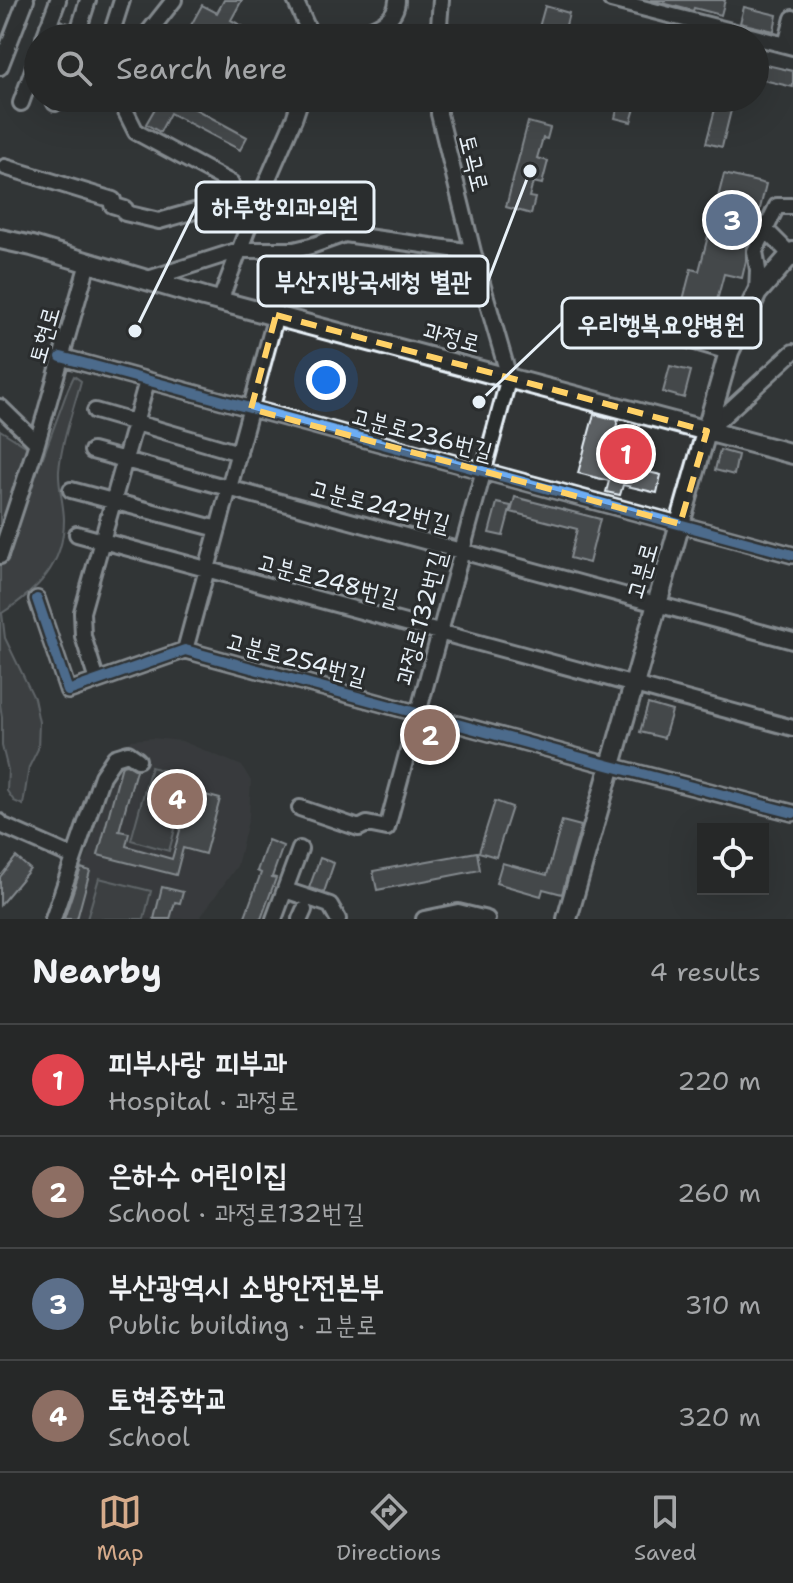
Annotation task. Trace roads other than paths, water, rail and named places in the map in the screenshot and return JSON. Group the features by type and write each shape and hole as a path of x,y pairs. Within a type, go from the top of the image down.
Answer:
{"main road":[{"name":"과정로","path":"0,239 793,454"},
{"name":"고분로","path":"567,919 729,352 757,293 792,254"}],"street":[{"path":"0,67 26,0"},
{"path":"49,24 58,0"},
{"path":"83,24 88,0"},
{"path":"114,24 122,0"},
{"path":"155,24 174,0"},
{"path":"295,0 306,24"},
{"path":"380,24 394,15 397,0"},
{"path":"439,24 441,0"},
{"path":"611,0 704,24"},
{"path":"769,41 789,46 793,18"},
{"path":"21,103 24,95"},
{"path":"126,112 136,132 231,183 230,201"},
{"path":"220,301 296,112"},
{"name":"토곡로","path":"439,112 473,252 509,377"},
{"path":"5,167 113,200 112,205 125,209 125,213 159,221 230,201 257,204"},
{"path":"757,293 755,251 777,206 793,206"},
{"path":"765,229 792,254"},
{"path":"145,280 239,250 294,250 345,234 473,252"},
{"name":"토현로","path":"0,556 37,443 88,263"},
{"path":"37,599 68,691 185,650 276,315"},
{"path":"613,318 729,352"},
{"path":"707,431 791,356"},
{"name":"고분로236번길","path":"61,357 793,555"},
{"name":"과정로132번길","path":"300,808 359,828 367,824 387,828 509,377"},
{"path":"97,681 83,636 82,612 147,381"},
{"path":"0,407 37,443"},
{"path":"95,411 239,453"},
{"name":"고분로242번길","path":"92,451 793,641"},
{"path":"71,490 218,529"},
{"name":"고분로248번길","path":"77,534 793,728"},
{"name":"고분로254번길","path":"185,650 793,813"},
{"path":"53,919 106,769 115,757 128,753 138,760"},
{"path":"0,822 74,857"},
{"path":"274,919 300,849"},
{"path":"285,890 330,905 338,919"},
{"path":"424,919 463,912 487,919"}],"place":[{"name":"부산지방국세청 별관","path":"530,171"},
{"name":"부산광역시 소방안전본부","path":"732,220"},
{"name":"하루항외과의원","path":"135,331"},
{"name":"우리행복요양병원","path":"479,402"},
{"name":"피부사랑 피부과","path":"626,454"},
{"name":"은하수 어린이집","path":"430,735"},
{"name":"토현중학교","path":"177,799"}]}
